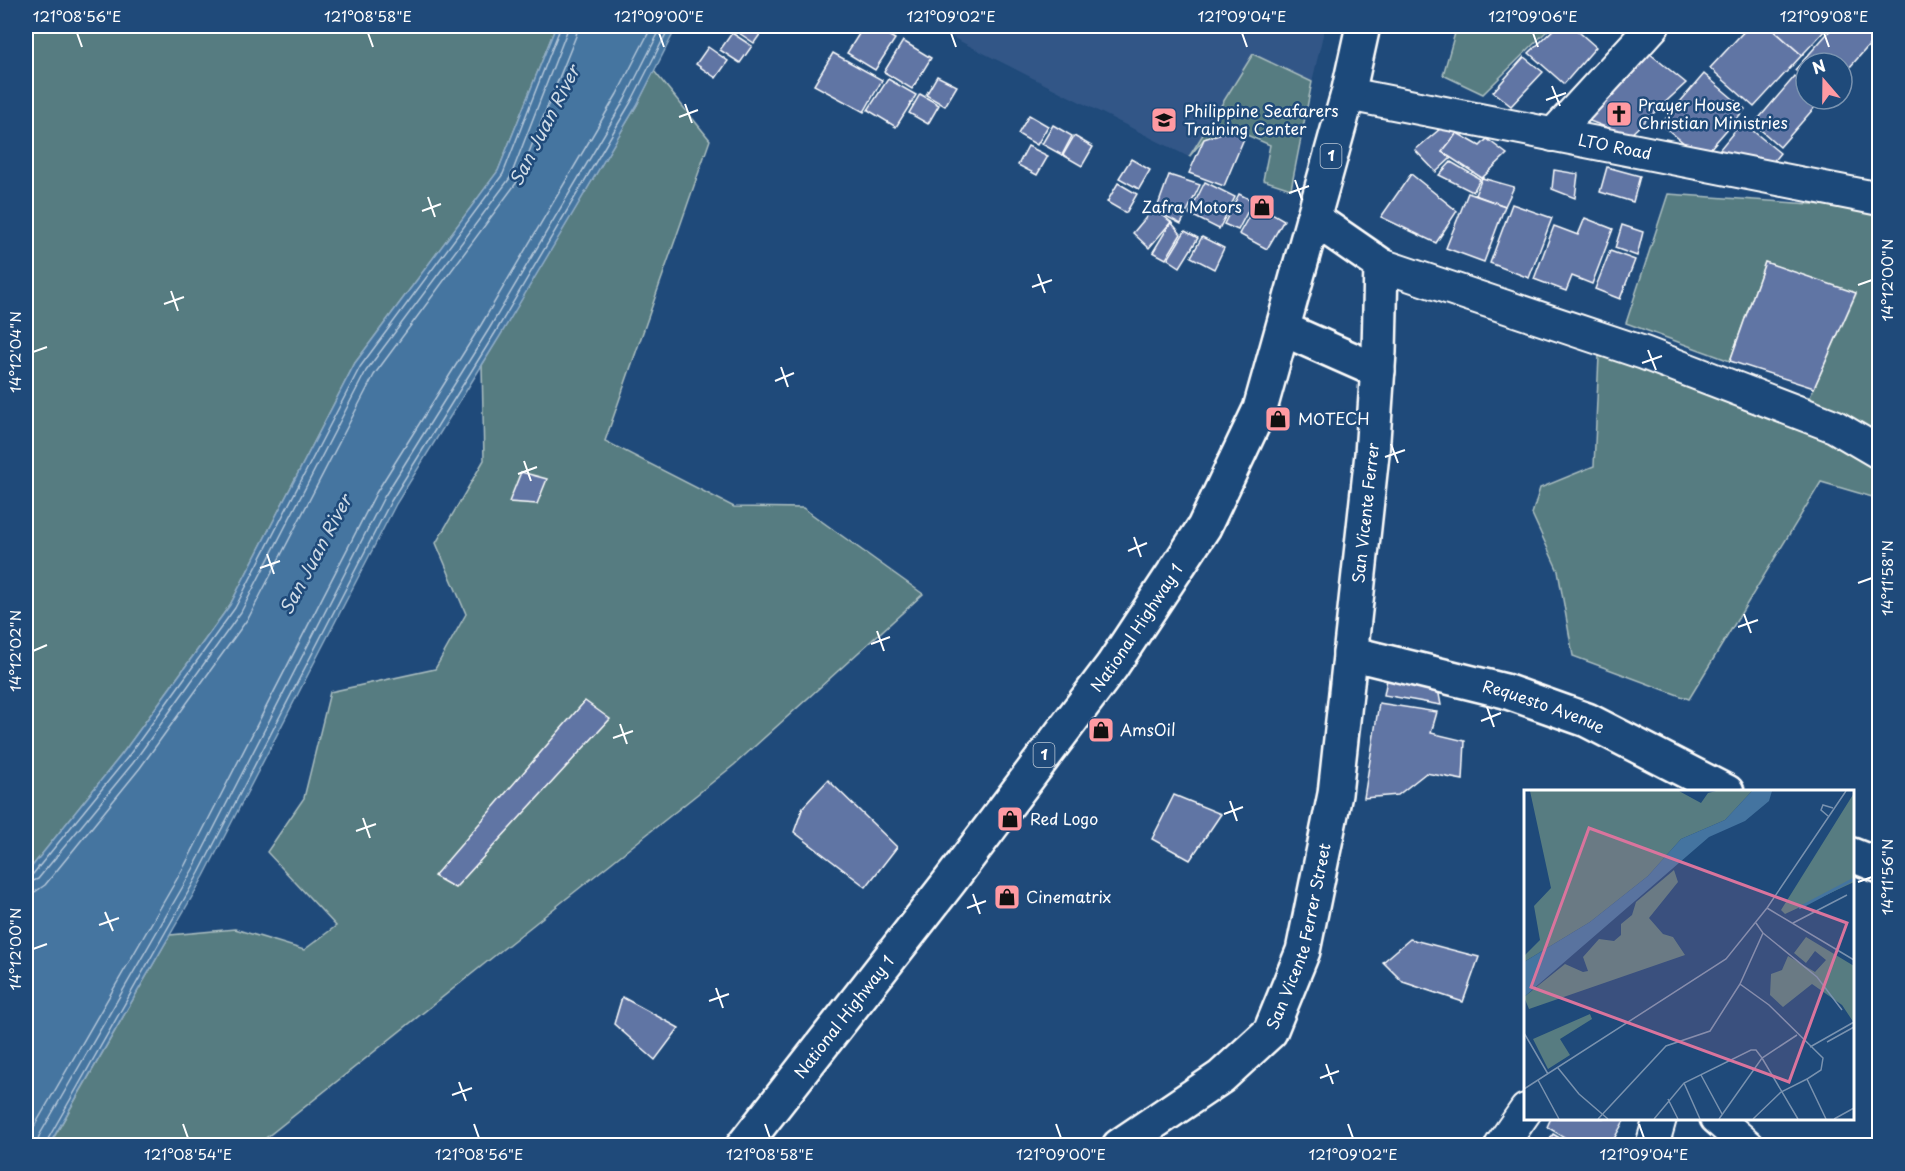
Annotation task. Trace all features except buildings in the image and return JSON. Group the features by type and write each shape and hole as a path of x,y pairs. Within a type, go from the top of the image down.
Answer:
{"main road":[{"name":"National Highway 1","path":"743,1146 950,881 1112,666 1198,537 1260,410 1348,94 1363,26"},
{"path":"1313,218 1381,265"},
{"name":"San Vicente Ferrer","path":"1350,653 1372,454 1378,371 1381,265"},
{"path":"1283,329 1378,371"},
{"name":"Requesto Avenue","path":"1350,653 1505,691 1587,720 1723,790"},
{"name":"San Vicente Ferrer Street","path":"1119,1146 1221,1077 1270,1032 1305,940 1335,794 1350,653"},
{"path":"1854,856 1880,866"}],"street":[{"path":"1553,135 1653,26"},
{"name":"LTO Road","path":"1348,94 1880,199"},
{"path":"1381,265 1644,353 1834,426 1880,453"},
{"path":"1501,1146 1524,1113"},
{"path":"1652,1146 1660,1120"},
{"path":"1717,1120 1748,1146"}],"shaded area":[{"name":"Philippine Seafarers Training Center","path":"930,26 1325,26 1312,82 1253,55 1189,157"}],"green space":[{"path":"26,26 556,26 498,171 355,363 230,605 122,754 26,874"},
{"path":"1457,26 1552,26 1483,94 1443,75"},
{"path":"1253,54 1312,82 1291,189 1263,180 1270,145 1233,129 1204,139 1189,157"},
{"path":"654,71 710,140 605,441 734,507 803,508 923,594 734,765 257,1145 49,1146 170,935 235,929 304,950 336,926 267,852 304,798 330,692 435,669 466,614 436,543 484,460 482,365 637,105"},
{"path":"1668,194 1854,207 1879,212 1879,499 1821,482 1689,699 1573,656 1558,571 1532,514 1540,488 1594,466 1599,356 1810,397 1856,294 1765,262 1730,361 1626,323"}],"water":[{"name":"San Juan River","path":"556,26 677,26 637,105 500,336 396,504 204,876 49,1145 26,1145 26,874 122,754 230,605 355,363 498,171"}],"place":[{"name":"Prayer House Christian Ministries","path":"1619,114"},
{"name":"Philippine Seafarers Training Center","path":"1164,120"},
{"name":"Zafra Motors","path":"1262,207"},
{"name":"MOTECH","path":"1278,419"},
{"name":"AmsOil","path":"1101,730"},
{"name":"Red Logo","path":"1010,819"},
{"name":"Cinematrix","path":"1007,897"}]}
